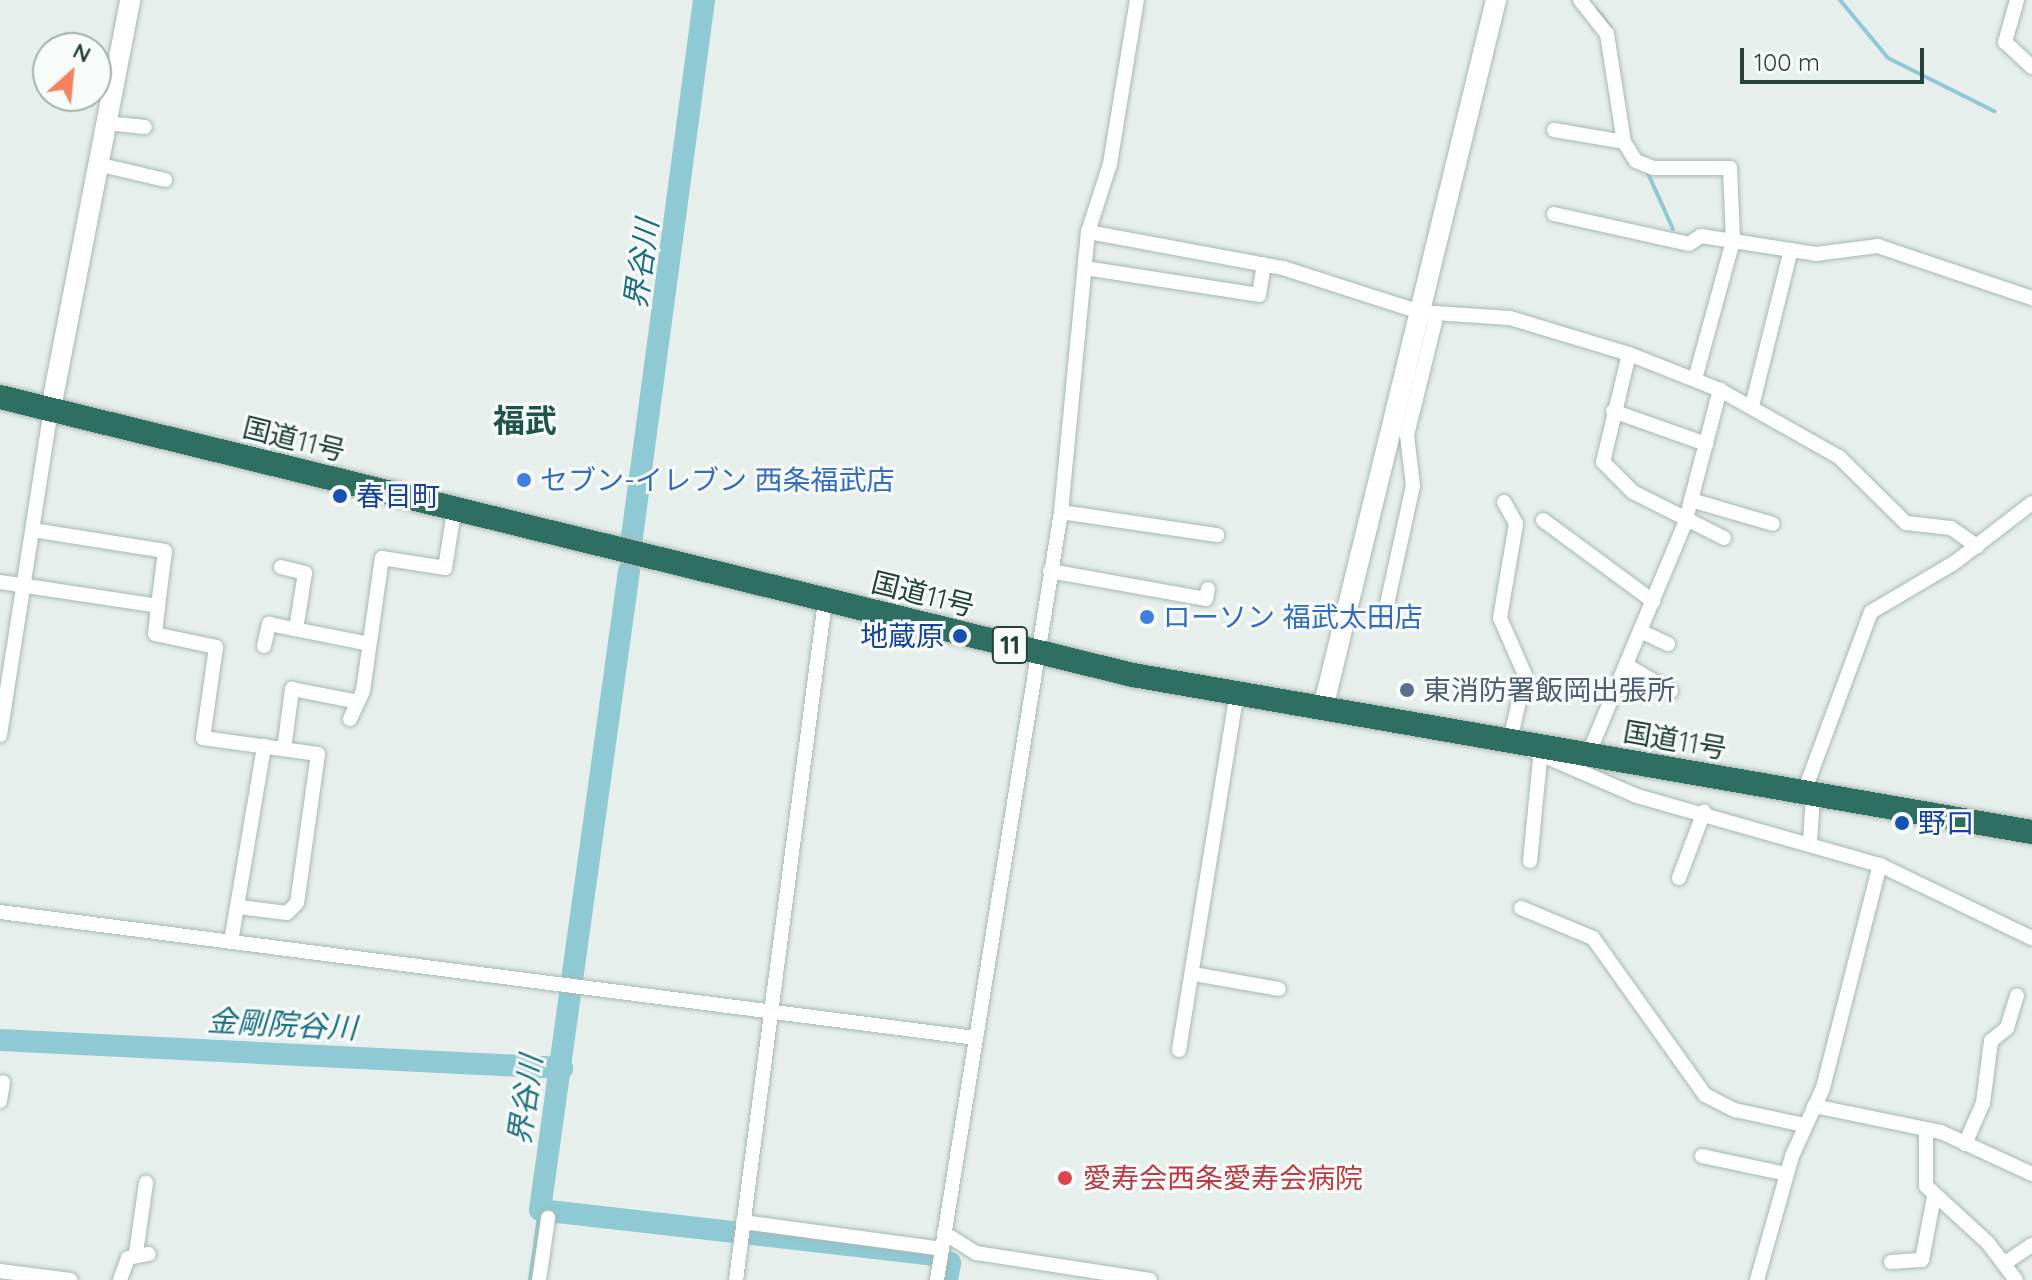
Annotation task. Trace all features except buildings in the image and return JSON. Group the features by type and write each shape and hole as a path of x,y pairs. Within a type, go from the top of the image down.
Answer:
{"highway":[{"name":"国道11号","path":"0,397 1035,652 1237,693 2032,832"}],"street":[{"path":"0,735 51,408 130,0"},
{"path":"937,1280 1035,652 1061,512 1088,232 1110,164 1137,0"},
{"path":"1387,604 1413,486 1407,435 1429,313 1496,0"},
{"path":"1580,0 1607,34 1624,142 1640,165 1653,168 1730,168 1733,241 1695,379"},
{"path":"2017,0 2005,42 2032,67"},
{"path":"106,123 145,127"},
{"path":"1554,131 1624,142"},
{"path":"97,164 165,180"},
{"path":"1554,214 1689,244 1701,236 1791,250 1878,246 2032,298"},
{"path":"1088,232 1264,264 1429,313 1510,318 1629,354 1720,390 1854,466 1906,523 1951,528 1977,546"},
{"path":"1752,406 1791,250"},
{"path":"1085,268 1259,295 1264,264"},
{"path":"1323,708 1429,313"},
{"path":"1629,354 1603,462 1633,492 1685,523 1724,538"},
{"path":"1588,755 1685,523 1720,390"},
{"path":"1613,411 1706,444"},
{"path":"1691,500 1773,524"},
{"path":"1504,502 1516,524 1500,618 1525,675 1510,741 1540,759 1880,865 2032,938"},
{"path":"1810,843 1809,793 1871,612 1977,546 2032,503"},
{"path":"350,719 353,701 363,691 382,558 445,568 454,511"},
{"path":"1061,512 1217,535"},
{"path":"1543,520 1653,601"},
{"path":"33,530 165,551 155,634 216,647 203,738 318,754 297,903 287,913 239,907"},
{"path":"281,567 305,573 296,629"},
{"path":"1050,571 1206,599 1208,589"},
{"path":"0,582 158,606"},
{"path":"736,1280 825,601"},
{"path":"264,646 269,624 369,644"},
{"path":"1640,631 1668,644"},
{"path":"1626,665 1671,691"},
{"path":"284,749 292,689 353,701"},
{"path":"1179,1050 1194,974 1237,693"},
{"path":"231,942 264,746"},
{"path":"1530,861 1540,759"},
{"path":"1679,878 1704,812"},
{"path":"1757,1280 1786,1174 1814,1106 1880,865"},
{"path":"1521,908 1593,938 1705,1095 1735,1110 1804,1125"},
{"path":"0,912 975,1038"},
{"path":"1194,974 1279,989"},
{"path":"1965,1144 1983,1103 1991,1041 2007,1028 2017,996"},
{"path":"0,1101 3,1082"},
{"path":"1814,1106 1926,1130 2032,1174"},
{"path":"1926,1130 1923,1175 1934,1197 2005,1263 2016,1280"},
{"path":"1702,1156 1786,1174"},
{"path":"120,1280 142,1254 146,1183"},
{"path":"1891,1262 1922,1260 1934,1197"},
{"path":"539,1280 548,1218"},
{"path":"742,1228 941,1255"},
{"path":"944,1233 976,1253 1150,1280"},
{"path":"2005,1263 2032,1245"},
{"path":"0,1271 70,1280"}],"waterway":[{"name":"界谷川","path":"632,537 704,0"},
{"path":"1840,0 1888,58 1994,111"},
{"path":"1596,9 1610,27"},
{"path":"1646,169 1673,229"},
{"name":"界谷川","path":"629,571 540,1210 933,1255 950,1263 947,1280"},
{"name":"金剛院谷川","path":"0,1040 562,1068"},
{"path":"530,1280 540,1210"}],"place":[{"name":"セブン-イレブン 西条福武店","path":"524,480"},
{"name":"春日町","path":"340,496"},
{"name":"ローソン 福武太田店","path":"1147,617"},
{"name":"地蔵原","path":"960,636"},
{"name":"東消防署飯岡出張所","path":"1407,690"},
{"name":"野口","path":"1902,823"},
{"name":"愛寿会西条愛寿会病院","path":"1065,1178"}],"district":[{"name":"福武","path":"525,420"}]}
